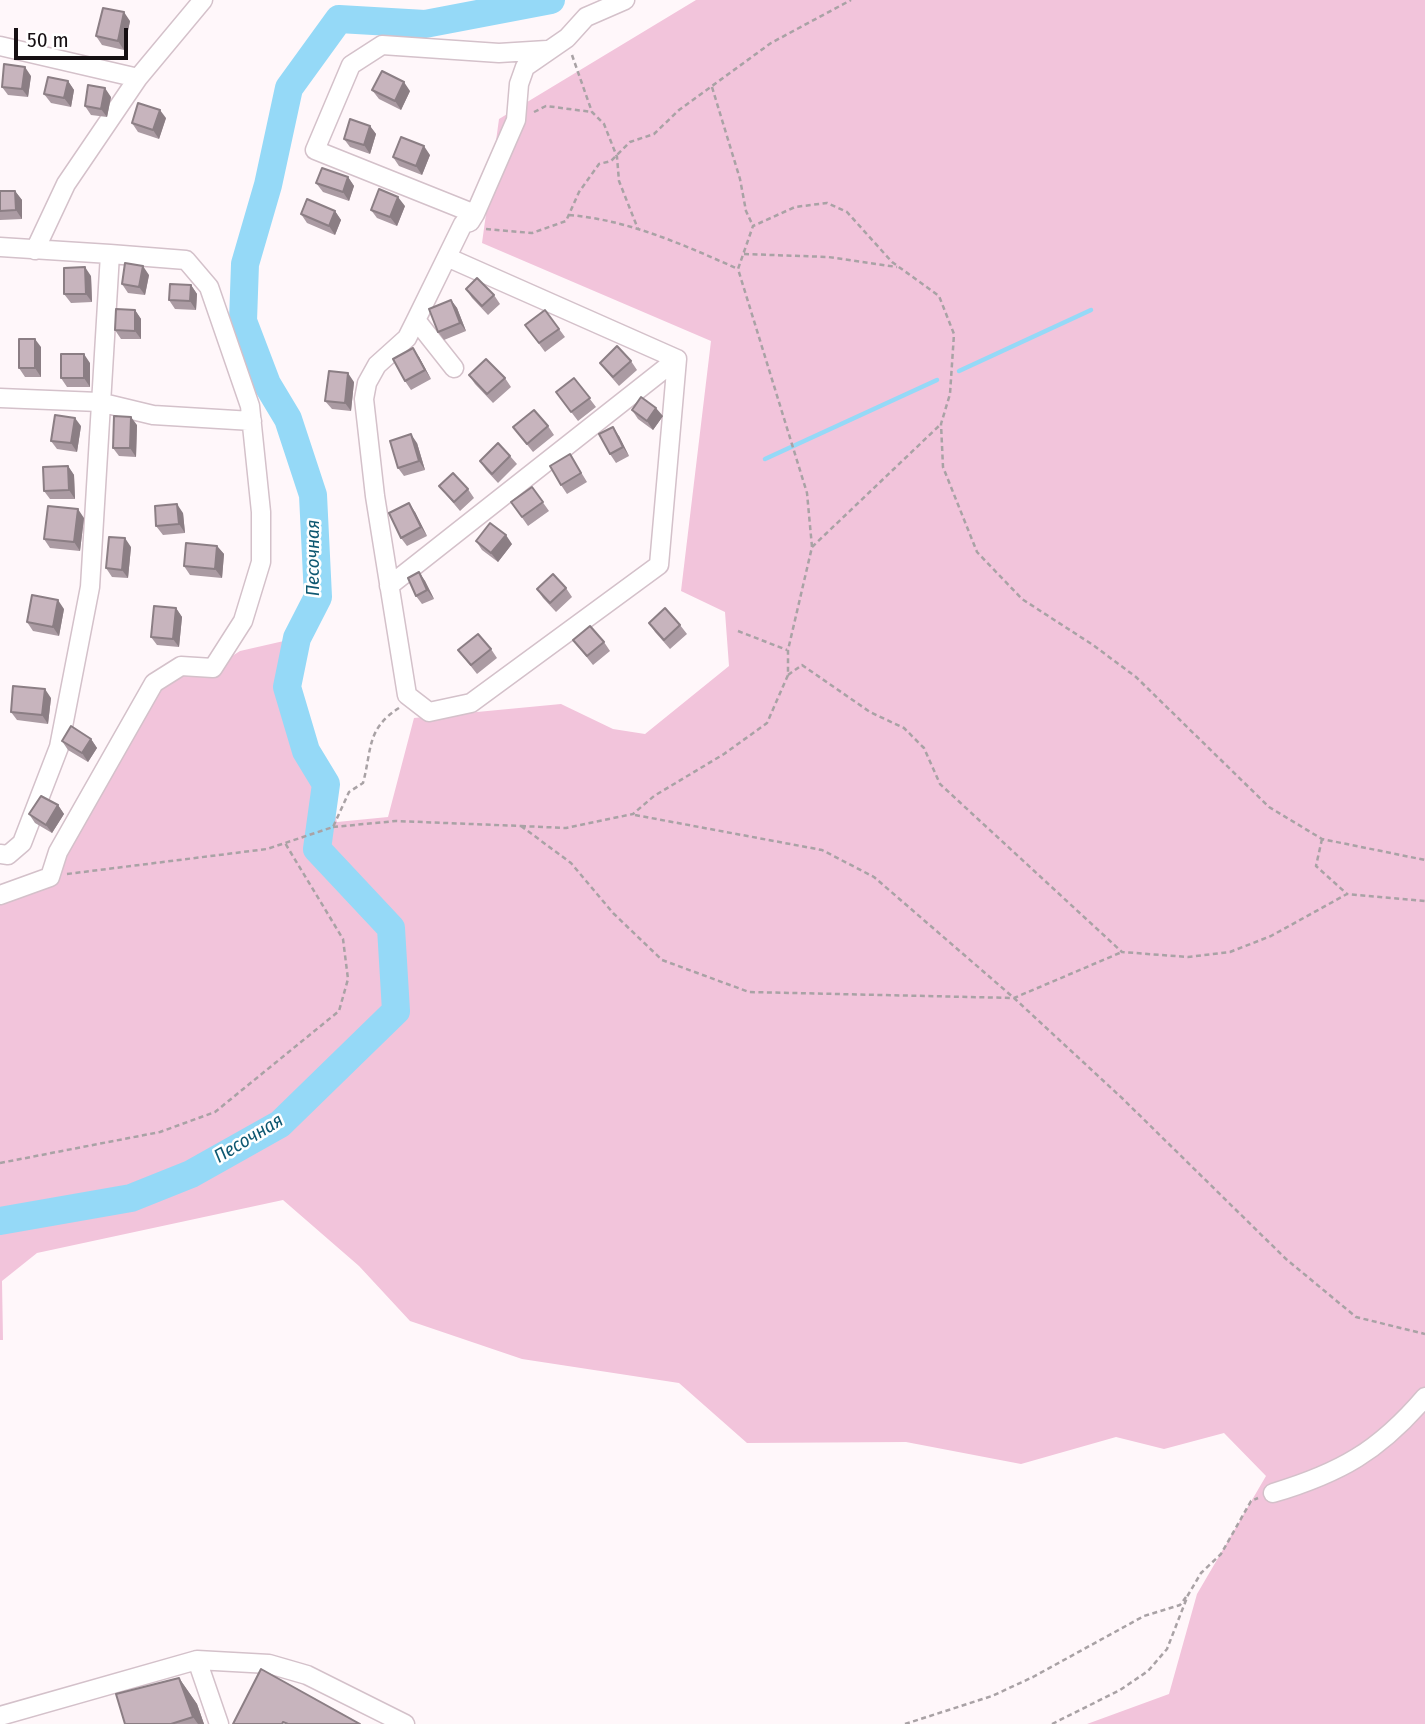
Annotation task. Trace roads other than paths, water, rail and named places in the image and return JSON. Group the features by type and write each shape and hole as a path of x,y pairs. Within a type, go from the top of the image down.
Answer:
{"street":[{"path":"36,250 66,184 138,78 203,0"},
{"path":"625,0 584,8 567,38 525,67 519,84 516,120 473,218 463,224 449,258 407,338 377,365 367,383 364,399 389,586 407,695 429,712 471,703 659,565 677,359"},
{"path":"473,218 315,150 351,65 382,45 499,53 547,50"},
{"path":"0,46 138,78"},
{"path":"0,247 186,260 209,287 250,406 261,512 261,562 243,621 213,668 181,666 154,683 58,852 50,877 0,895"},
{"path":"0,854 8,855 22,843 60,747 90,587 99,402 110,254"},
{"path":"449,258 677,359"},
{"path":"416,320 454,368"},
{"path":"389,586 677,359"},
{"path":"0,398 99,402 153,415 252,421"},
{"path":"1273,1493 1307,1483 1349,1464 1396,1431 1425,1397"},
{"path":"197,1660 219,1724"},
{"path":"2,1718 197,1660 307,1675 405,1724"}],"waterway":[{"name":"Песочная","path":"0,1221 131,1198 191,1174 280,1124 396,1011 391,928 317,849 326,784 306,751 287,687 297,638 318,597 313,495 288,419 267,384 243,321 245,264 268,185 289,88 339,19 425,24 551,0"},
{"path":"959,371 1091,310"},
{"path":"765,459 937,380"}]}
